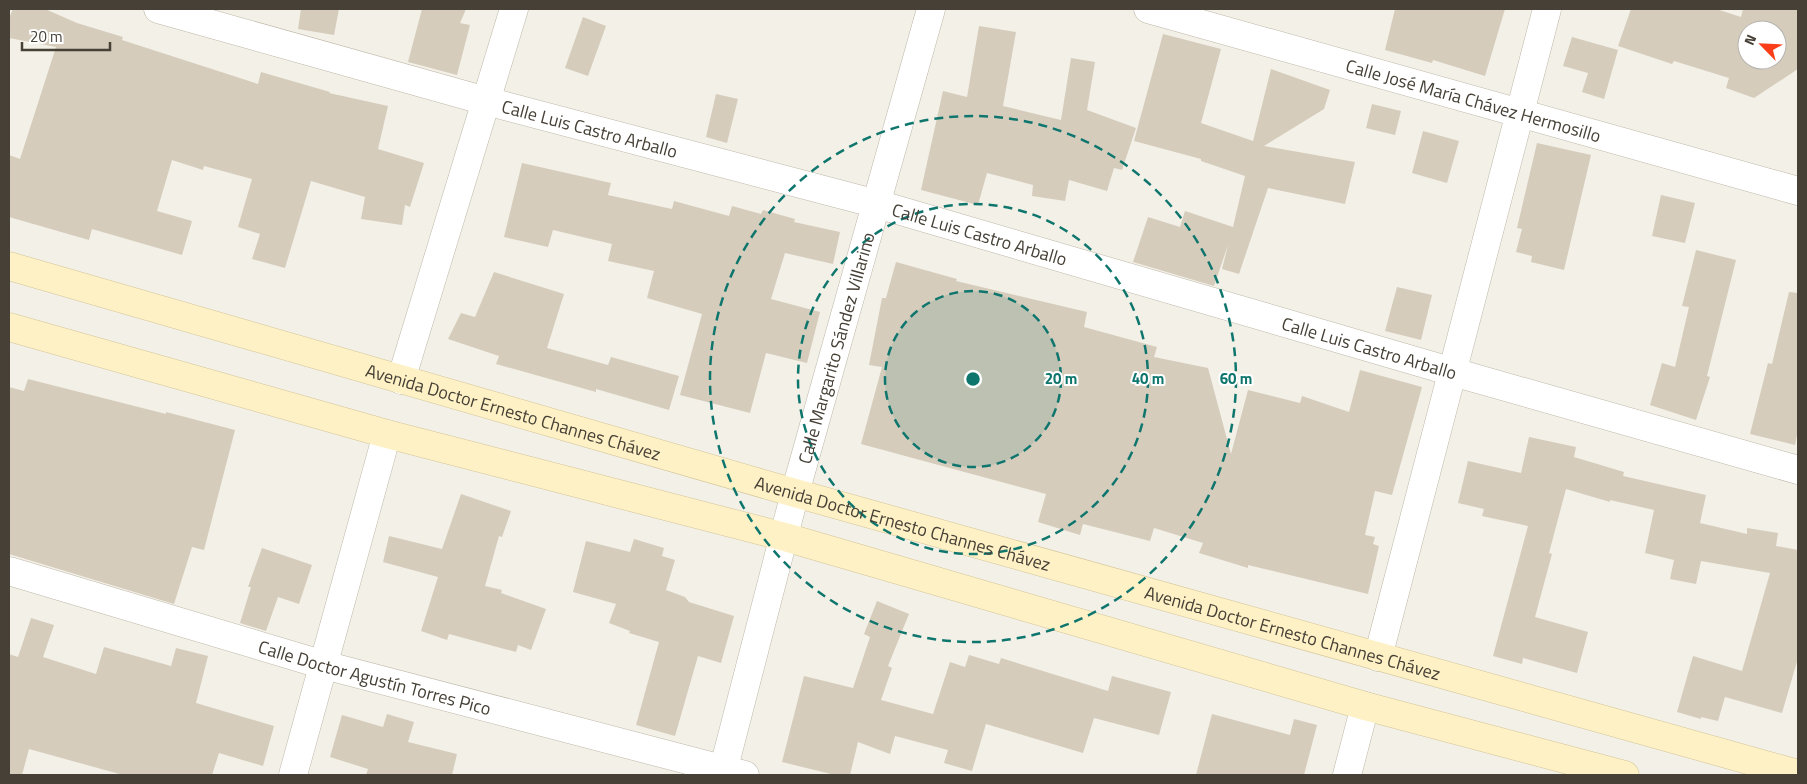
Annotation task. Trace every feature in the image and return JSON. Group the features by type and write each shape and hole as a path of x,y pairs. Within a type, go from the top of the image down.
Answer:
{"street":[{"name":"Calle Luis Castro Arballo","path":"158,9 486,101 877,204 1453,372 1798,470"},
{"path":"401,380 514,9"},
{"name":"Calle Margarito Sández Villarino","path":"730,773 795,493 931,9"},
{"name":"Calle José María Chávez Hermosillo","path":"1148,9 1798,190"},
{"path":"1378,657 1547,9"},
{"name":"Avenida Doctor Ernesto Channes Chávez","path":"9,266 795,493 1798,774"},
{"path":"9,326 387,434 785,537 1366,706 1625,775"},
{"path":"293,775 387,434"},
{"name":"Calle Doctor Agustín Torres Pico","path":"9,571 324,665 730,773"},
{"path":"1347,775 1366,706"}],"building":[{"path":"13,9 45,9 77,23 123,37 122,40 258,84 261,72 329,93 388,106 378,149 424,163 410,207 405,205 402,225 361,219 365,197 311,181 285,268 252,259 260,234 238,227 252,179 204,166 203,170 172,160 157,211 192,221 182,255 92,229 89,240 9,217 9,155 20,159 56,47 9,38 9,18"},
{"path":"301,9 339,9 334,35 298,29"},
{"path":"422,9 466,9 460,23 470,25 457,75 408,62"},
{"path":"1395,9 1505,9 1485,76 1433,60 1432,63 1385,50"},
{"path":"1631,9 1716,9 1741,17 1743,9 1798,9 1798,69 1754,98 1726,88 1729,78 1674,61 1672,64 1618,46"},
{"path":"583,17 606,26 588,76 565,68"},
{"path":"979,26 1016,32 1003,106 1061,120 1071,58 1095,62 1087,110 1136,128 1122,170 1114,168 1107,191 1069,180 1065,201 1032,196 1033,185 987,173 978,205 921,190 943,91 967,97"},
{"path":"1163,34 1221,49 1201,123 1253,141 1271,69 1330,90 1324,109 1264,146 1355,162 1345,204 1268,188 1239,274 1222,269 1228,245 1214,286 1133,262 1148,217 1180,227 1185,211 1233,227 1245,176 1201,161 1201,159 1134,141"},
{"path":"1572,37 1618,50 1604,99 1582,92 1588,73 1563,66"},
{"path":"716,94 738,99 727,143 706,137"},
{"path":"1372,104 1401,111 1395,135 1366,128"},
{"path":"1423,131 1459,141 1447,183 1412,173"},
{"path":"1537,143 1591,155 1564,270 1531,262 1532,256 1516,252 1522,229 1517,228"},
{"path":"522,163 611,183 608,195 672,209 674,201 729,216 732,206 761,214 763,210 795,219 794,222 840,232 833,264 785,253 771,299 820,312 807,363 766,353 750,413 680,395 702,314 647,298 654,271 608,261 612,244 553,230 548,247 504,237"},
{"path":"1661,195 1695,203 1685,243 1652,236"},
{"path":"1696,250 1736,260 1707,376 1710,377 1696,420 1650,405 1662,363 1675,367 1689,307 1682,306"},
{"path":"896,262 957,279 956,281 1087,312 1084,327 1157,347 1154,357 1208,368 1231,454 1248,390 1300,403 1302,396 1349,412 1360,370 1422,387 1392,495 1375,491 1365,535 1375,537 1373,544 1379,546 1368,594 1248,565 1248,568 1199,553 1203,543 1154,528 1150,541 1083,524 1080,535 1038,522 1046,494 861,444 882,367 869,365 882,298 886,298"},
{"path":"494,272 564,294 547,348 608,365 611,357 679,376 669,410 596,389 596,392 496,364 499,356 448,339 461,313 475,317"},
{"path":"1397,287 1432,295 1421,340 1385,331"},
{"path":"1789,292 1798,293 1798,430 1795,445 1750,434 1768,363 1772,364"},
{"path":"28,379 235,430 204,550 192,547 174,604 9,554 9,387 24,391"},
{"path":"1529,437 1576,447 1574,457 1624,472 1623,476 1706,495 1700,523 1747,534 1747,528 1778,533 1776,546 1798,550 1798,658 1782,713 1725,697 1718,721 1701,717 1701,719 1677,712 1693,656 1742,671 1770,573 1701,561 1696,584 1670,579 1674,560 1645,553 1654,510 1610,500 1610,502 1566,489 1549,553 1552,554 1535,617 1588,632 1577,673 1523,658 1522,664 1493,656 1528,526 1482,516 1484,509 1458,503 1468,461 1521,473"},
{"path":"461,494 511,511 502,537 499,536 485,586 502,590 501,593 546,609 531,650 518,645 516,652 449,634 447,640 421,631 438,577 383,562 389,536 442,549"},
{"path":"634,539 664,548 662,556 675,560 666,590 685,597 689,602 734,616 721,663 698,656 675,736 636,725 659,642 629,633 630,631 609,623 616,604 573,592 586,541 630,552"},
{"path":"262,548 312,565 299,604 278,597 266,631 240,623 251,587 248,587"},
{"path":"877,601 909,614 888,666 892,668 881,700 933,714 950,662 965,667 969,655 999,664 1001,658 1108,691 1112,676 1171,692 1159,735 1094,718 1083,753 986,724 972,771 944,763 948,750 895,736 890,754 858,742 850,775 835,775 782,762 804,676 853,688 870,637 864,634"},
{"path":"31,618 54,625 43,657 96,674 104,647 171,666 176,648 208,656 196,703 274,726 263,766 219,753 212,775 123,775 29,749 22,775 9,775 9,654 18,657"},
{"path":"387,714 414,722 408,742 457,754 452,775 366,775 368,769 330,757 342,715 383,727"},
{"path":"1212,714 1290,735 1294,719 1317,725 1304,775 1196,775"}]}
